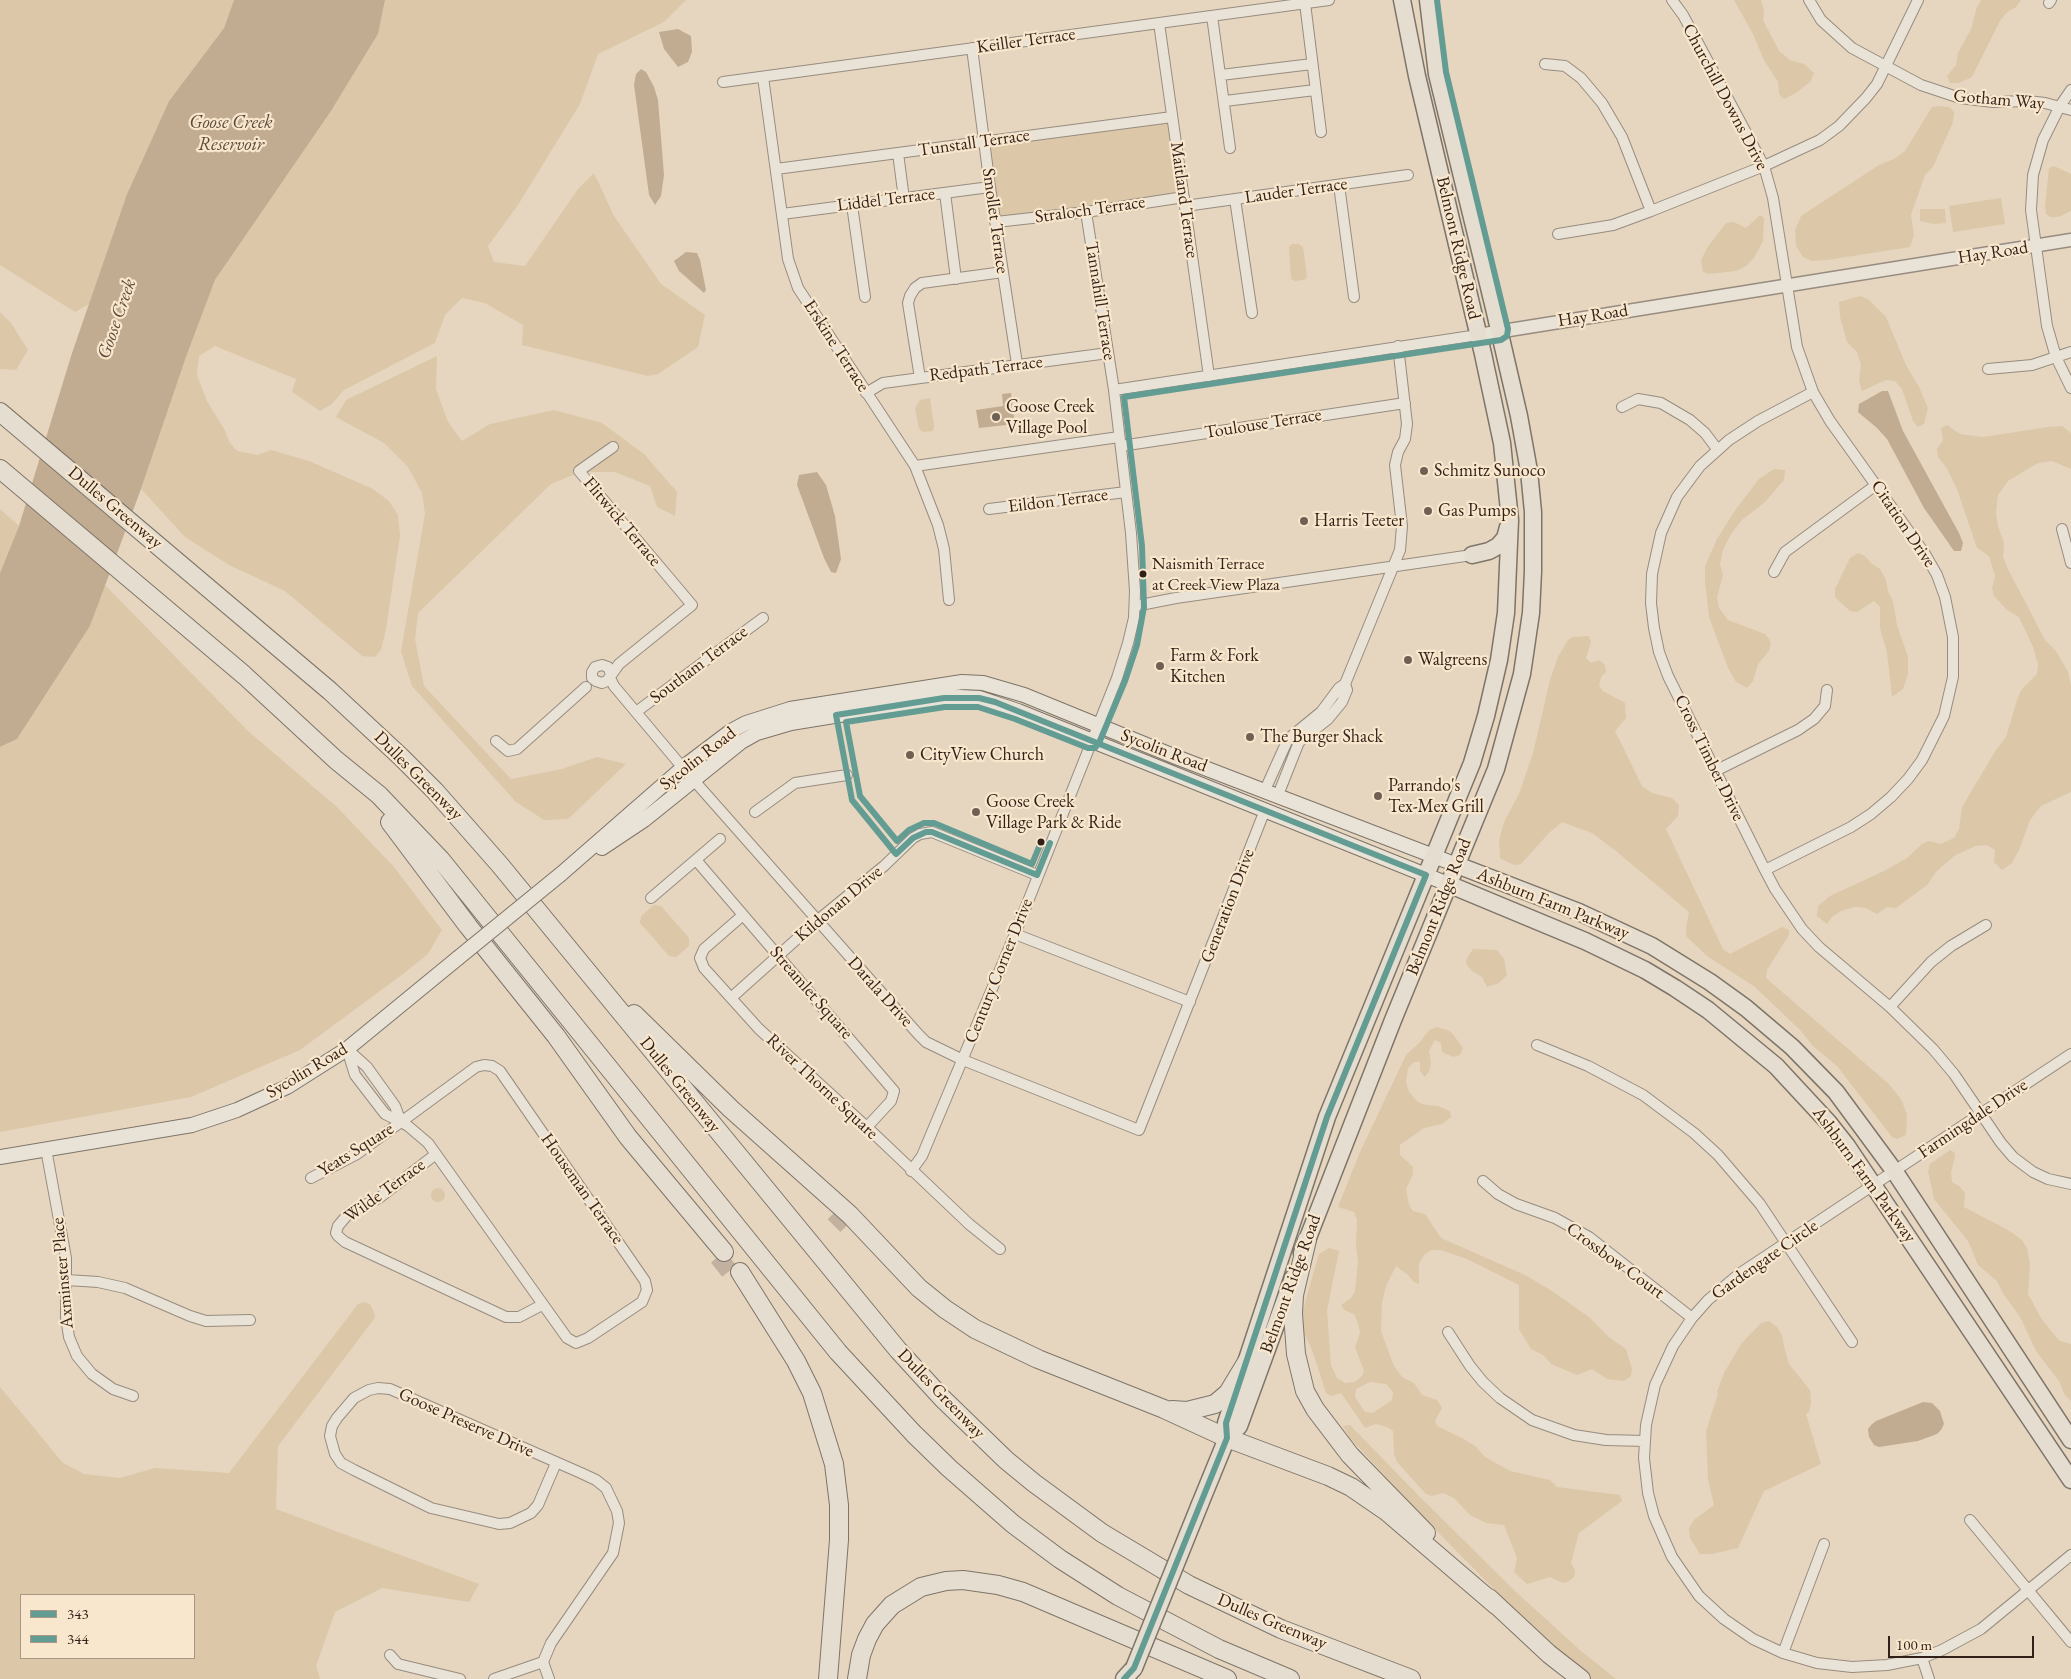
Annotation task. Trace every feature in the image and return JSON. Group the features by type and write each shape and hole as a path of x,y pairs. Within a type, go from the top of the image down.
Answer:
{"highway":[{"name":"Dulles Greenway","path":"0,412 210,588 351,710 408,764 468,827 898,1350 942,1398 1006,1460 1102,1533 1189,1585 1281,1628 1411,1679"},
{"path":"0,468 244,675 336,760 379,795 441,860 838,1352 897,1416 949,1468 1013,1524 1118,1596 1211,1645 1290,1679"},
{"path":"336,760 399,832 468,926 556,1036 628,1137 706,1232 721,1255"},
{"path":"582,965 732,1109 850,1215 919,1288 945,1309 975,1329 1038,1359 1164,1410 1227,1438 1328,1476 1358,1491 1386,1511 1581,1679"},
{"path":"826,1194 834,1213"},
{"path":"852,1231 863,1242 887,1254"},
{"path":"1307,1240 1294,1295 1293,1323 1300,1374 1308,1397 1350,1454 1497,1606"},
{"path":"737,1274 757,1298 796,1361 812,1394 825,1430 834,1464 839,1505 839,1540 828,1679"},
{"path":"1164,1410 1187,1411 1214,1404 1228,1393 1248,1360"},
{"path":"857,1679 861,1655 867,1639 875,1624 892,1605 921,1587 937,1582 963,1580 998,1585 1023,1592 1227,1679"}],"main road":[{"name":"Belmont Ridge Road","path":"1227,1438 1226,1423 1327,1117 1472,764 1499,660 1506,613 1510,520 1499,426 1417,76 1402,0"},
{"name":"Belmont Ridge Road","path":"1131,1675 1227,1438 1239,1426 1307,1240 1448,884 1496,769 1522,674 1531,613 1534,571 1529,471 1500,331 1437,74 1428,0"},
{"path":"1472,555 1489,551 1498,546 1505,538 1510,520"},
{"name":"Sycolin Road","path":"0,1157 192,1125 238,1110 287,1087 347,1049 561,874 683,768 732,731 759,717 790,709 962,682 983,683 1024,695 1457,865"},
{"name":"Sycolin Road","path":"561,874 644,820 741,742 774,726 944,698 979,698 995,702 1092,740 1448,884"},
{"name":"Ashburn Farm Parkway","path":"1457,865 1579,912 1666,954 1710,982 1769,1027 1816,1070 1856,1118 1895,1172 2071,1440"},
{"name":"Ashburn Farm Parkway","path":"1448,884 1602,949 1675,988 1708,1010 1750,1044 1804,1095 1833,1128 1874,1185 2071,1480"}],"street":[{"name":"Keiller Terrace","path":"723,82 1329,0"},
{"name":"Churchill Downs Drive","path":"1672,0 1683,15 1764,166 1773,198 1788,285"},
{"name":"Gotham Way","path":"1809,0 1821,20 1852,48 1921,85 1960,98 1993,102 2028,101 2060,106 2071,110"},
{"path":"1558,234 1613,225 1651,211 1803,149 1839,126 1877,84 1918,0"},
{"path":"1305,3 1321,132"},
{"path":"1212,16 1230,148"},
{"name":"Maitland Terrace","path":"1159,23 1209,376"},
{"name":"Smollet Terrace","path":"972,48 990,187 1017,364"},
{"path":"1221,75 1312,64"},
{"path":"1545,64 1565,66 1581,78 1602,103 1622,137 1651,211"},
{"name":"Erskine Terrace","path":"763,77 788,259 798,288 915,466 938,525 944,548 949,600"},
{"path":"1224,100 1316,90"},
{"path":"2071,90 2060,106 2043,140 2033,175 2031,210 2047,326 2056,357 2071,388"},
{"name":"Tunstall Terrace","path":"776,169 1172,117"},
{"path":"898,153 904,199"},
{"name":"Lauder Terrace","path":"1184,202 1235,199 1408,175"},
{"path":"1339,185 1354,297"},
{"name":"Liddel Terrace","path":"782,214 990,187"},
{"path":"945,193 956,279"},
{"path":"1235,199 1252,314"},
{"name":"Straloch Terrace","path":"996,222 1184,202"},
{"path":"852,205 865,297"},
{"name":"Tannahill Terrace","path":"1086,212 1114,390 1133,554 1135,606"},
{"name":"Hay Road","path":"1114,390 2071,240"},
{"path":"920,378 908,303 915,288 922,283 1003,272"},
{"name":"Citation Drive","path":"1765,870 1851,827 1871,814 1891,797 1922,760 1944,716 1952,685 1954,653 1951,621 1945,598 1925,554 1830,421 1814,392 1797,347 1788,285"},
{"path":"1272,793 1301,739 1325,722 1336,710 1347,690 1345,684 1393,566 1402,537 1395,465 1406,435 1405,403 1398,346"},
{"path":"1988,369 2032,365 2071,352"},
{"name":"Redpath Terrace","path":"866,394 882,383 1017,364 1108,354"},
{"name":"Cross Timber Drive","path":"1814,392 1758,421 1717,449 1688,481 1665,520 1654,561 1651,603 1659,652 1668,676 1765,870 1775,889 1802,929 1819,947 1890,1007 1933,1049 1954,1074 2001,1144 2013,1157 2033,1172 2048,1179 2071,1184"},
{"path":"1622,407 1638,399 1661,403 1690,420 1717,449"},
{"name":"Toulouse Terrace","path":"915,466 1405,403"},
{"name":"Flitwick Terrace","path":"605,678 618,664 692,605 579,470 613,447"},
{"path":"1774,572 1785,552 1876,485"},
{"name":"Eildon Terrace","path":"989,509 1126,492"},
{"path":"2062,529 2071,563"},
{"path":"1135,606 1176,598 1472,555"},
{"name":"Century Corner Drive","path":"911,1171 922,1156 963,1060 1098,725 1128,643 1135,606"},
{"name":"Southam Terrace","path":"636,712 763,618"},
{"path":"496,741 508,751 517,749 586,687 605,678"},
{"name":"Darala Drive","path":"605,678 926,1042 963,1060 1139,1130"},
{"path":"1715,771 1798,730 1814,719 1825,706 1827,690"},
{"path":"755,812 795,783 847,775"},
{"name":"Generation Drive","path":"1139,1130 1265,810"},
{"name":"Kildonan Drive","path":"731,998 818,920 884,866 913,838 926,832 932,832 1037,875"},
{"path":"651,898 720,839"},
{"name":"Streamlet Square","path":"696,860 894,1090 891,1101 866,1127"},
{"name":"River Thorne Square","path":"743,915 704,949 700,958 704,968 759,1029 969,1224 1000,1249"},
{"path":"1890,1007 1931,962 1951,946 1986,925"},
{"path":"1015,934 1190,1002"},
{"path":"1537,1045 1618,1080 1670,1113 1718,1155 1760,1204 1852,1342"},
{"name":"Houseman Terrace","path":"347,1049 367,1067 395,1106 401,1122 428,1143 567,1338 576,1343 588,1338 642,1302 647,1294 647,1286 500,1072 492,1066 484,1064 476,1067 401,1122"},
{"name":"Farmingdale Drive","path":"1874,1185 2071,1054"},
{"name":"Yeats Square","path":"311,1178 357,1154 401,1122"},
{"name":"Axminster Place","path":"46,1149 64,1243 67,1280 67,1329 77,1356 88,1370 104,1384 133,1396"},
{"name":"Wilde Terrace","path":"436,1154 379,1198 349,1214 336,1230 338,1236 345,1242 506,1317 519,1317 542,1305"},
{"name":"Crossbow Court","path":"1483,1181 1498,1194 1516,1204 1555,1218 1589,1237 1692,1318"},
{"name":"Gardengate Circle","path":"1874,1185 1726,1284 1692,1318 1673,1346 1655,1385 1649,1408 1645,1442 1646,1476 1654,1516 1664,1542 1679,1569 1700,1596 1724,1619 1753,1639 1783,1653 1817,1663 1852,1667 1887,1665 1922,1658 1961,1641 1981,1629 2071,1555"},
{"path":"67,1280 98,1282 125,1288 206,1321 250,1320"},
{"path":"1448,1332 1483,1382 1500,1398 1532,1420 1574,1435 1594,1439 1645,1442"},
{"name":"Goose Preserve Drive","path":"543,1662 551,1643 612,1553 619,1522 617,1511 606,1488 596,1480 390,1389 378,1388 369,1390 354,1398 337,1418 332,1426 330,1436 335,1454 341,1463 354,1470 431,1508 499,1524 510,1523 531,1513 538,1505 556,1463"},
{"path":"1970,1520 2071,1642"},
{"path":"1783,1653 1824,1544"},
{"path":"390,1655 398,1664 460,1679"},
{"path":"1922,1658 1929,1679"},
{"path":"494,1679 543,1662 549,1679"}],"shaded area":[{"path":"0,0 234,0 224,28 169,101 127,194 89,304 75,312 0,265"},
{"path":"385,0 686,0 664,22 598,54 580,104 518,205 488,246 494,262 525,266 578,189 594,173 614,216 661,284 705,315 698,347 658,374 648,376 522,345 523,325 485,303 462,298 445,315 435,343 344,390 332,404 320,411 292,392 296,379 215,346 199,356 197,375 207,401 230,443 237,451 258,455 271,450 309,461 373,489 389,501 398,515 400,536 386,629 381,650 375,657 362,656 285,591 229,565 185,537 141,489 186,357 215,280 331,111 378,34"},
{"path":"1734,0 1761,0 1764,10 1763,20 1779,51 1790,60 1804,64 1814,73 1811,81 1796,93 1784,99 1779,94 1778,82 1764,60 1753,34"},
{"path":"1981,0 2021,0 2000,21 1972,77 1959,83 1950,83 1947,76 1956,65 1958,53 1971,29"},
{"path":"1932,107 1949,107 1954,112 1953,122 1933,167 1925,175 1911,215 1914,235 1910,247 1827,260 1812,261 1803,257 1796,246 1795,230 1801,216 1879,165 1894,159 1905,151"},
{"path":"1172,117 1184,197 996,222 984,142"},
{"path":"2054,166 2071,174 2071,211 2058,217 2050,217 2046,214 2045,207 2049,168"},
{"path":"2001,198 2005,224 1953,232 1949,206"},
{"path":"1920,209 1945,209 1946,223 1934,224 1920,221"},
{"path":"1760,215 1764,218 1763,241 1754,258 1746,266 1736,271 1709,274 1703,272 1701,260 1707,248 1726,223 1734,222 1746,228"},
{"path":"1292,244 1299,244 1303,247 1307,277 1304,280 1295,281 1291,279 1289,247"},
{"path":"1860,296 1869,300 1886,317 1906,365 1919,387 1928,408 1924,424 1918,427 1913,421 1902,389 1895,381 1886,380 1862,391 1859,381 1861,365 1857,352 1847,342 1840,317 1839,302"},
{"path":"0,312 11,323 28,350 16,370 0,369"},
{"path":"437,356 436,389 448,422 462,441 490,424 554,410 602,423 644,454 677,492 675,516 657,507 650,486 615,472 580,472 551,484 418,613 415,639 424,686 511,779 562,769 597,757 626,764 568,819 544,820 516,802 412,686 401,651 425,514 422,493 408,467 384,443 336,417 346,400"},
{"path":"930,398 933,431 923,432 919,429 915,408 920,400"},
{"path":"1947,425 1960,434 1983,437 2062,426 2071,433 2071,469 2052,461 2038,463 2008,481 1998,495 1996,513 2004,543 2003,557 2009,571 2045,640 2056,651 2068,672 2071,686 2071,792 2041,806 2030,820 2012,863 2002,870 1994,862 1995,850 1987,845 1975,846 1954,856 1936,872 1927,885 1896,908 1887,907 1877,914 1866,908 1854,907 1841,911 1832,917 1827,924 1817,916 1818,906 1830,896 1907,858 1922,844 1929,841 1941,844 1954,838 1959,829 1962,807 1996,750 2006,737 2022,689 2037,674 2038,664 2033,647 2019,617 2007,610 1994,596 1992,588 1995,576 1989,556 1977,548 1957,489 1946,467 1938,457 1937,449 1943,440 1941,428"},
{"path":"1774,469 1785,470 1784,480 1765,502 1742,520 1731,534 1723,550 1720,565 1723,575 1717,597 1719,608 1728,620 1765,634 1771,642 1769,651 1758,664 1753,681 1747,688 1736,682 1728,668 1709,617 1705,566 1717,539 1736,509 1759,479"},
{"path":"0,509 19,526 0,573"},
{"path":"1858,553 1865,556 1880,569 1886,580 1888,591 1893,601 1897,625 1908,657 1908,674 1903,689 1892,697 1887,653 1880,628 1880,607 1874,601 1857,612 1850,611 1835,597 1835,589 1850,558"},
{"path":"105,585 248,731 337,807 394,867 442,930 428,954 300,1050 191,1097 0,1132 0,747 17,739 90,626"},
{"path":"1589,636 1591,642 1586,658 1591,663 1599,660 1605,665 1606,672 1601,677 1599,686 1603,691 1625,703 1626,718 1615,731 1642,786 1652,793 1672,798 1679,805 1678,816 1666,829 1723,949 1730,954 1782,927 1789,930 1789,935 1767,970 1766,978 1890,1085 1902,1101 1907,1115 1906,1135 1897,1139 1892,1137 1837,1066 1813,1046 1800,1030 1755,987 1707,956 1686,936 1689,912 1592,833 1562,822 1549,833 1521,864 1514,865 1500,858 1499,841 1504,822 1519,794 1533,753 1550,680 1558,657 1568,640 1573,637"},
{"path":"654,905 661,906 689,938 689,946 676,957 669,956 640,923 641,916"},
{"path":"1473,949 1497,950 1504,959 1507,975 1499,983 1487,987 1482,977 1472,971 1466,964 1467,958"},
{"path":"1437,1027 1447,1030 1452,1033 1463,1048 1460,1055 1453,1057 1442,1052 1441,1043 1435,1040 1429,1051 1431,1063 1425,1077 1420,1071 1420,1062 1414,1062 1408,1068 1406,1082 1409,1092 1418,1102 1438,1106 1450,1111 1451,1117 1442,1124 1424,1128 1400,1145 1400,1155 1413,1167 1413,1174 1406,1189 1409,1205 1413,1211 1425,1214 1441,1238 1525,1275 1589,1317 1610,1338 1626,1349 1632,1369 1631,1376 1624,1381 1607,1379 1592,1369 1577,1375 1551,1364 1543,1355 1531,1349 1519,1329 1519,1285 1467,1259 1441,1250 1432,1250 1425,1254 1419,1263 1419,1284 1414,1282 1396,1266 1386,1286 1382,1303 1381,1331 1394,1366 1402,1377 1414,1383 1422,1395 1437,1400 1442,1408 1435,1421 1437,1426 1475,1446 1485,1457 1510,1471 1550,1480 1557,1487 1620,1495 1622,1501 1579,1533 1571,1563 1575,1570 1574,1577 1568,1582 1563,1583 1550,1577 1527,1584 1514,1572 1517,1558 1504,1525 1486,1523 1470,1515 1454,1498 1443,1493 1432,1496 1426,1494 1397,1462 1394,1454 1393,1431 1376,1424 1365,1428 1341,1393 1331,1396 1326,1393 1312,1350 1304,1333 1303,1311 1319,1254 1329,1248 1339,1251 1327,1311 1331,1365 1337,1378 1345,1383 1355,1382 1362,1376 1364,1371 1355,1347 1360,1333 1358,1323 1354,1314 1344,1310 1341,1305 1351,1298 1355,1291 1358,1262 1356,1246 1357,1220 1354,1212 1338,1207 1360,1152 1406,1055 1420,1042 1429,1030","holes":["1370,1382 1386,1384 1393,1392 1392,1400 1373,1413 1365,1412 1355,1397 1356,1389"]},
{"path":"1950,1150 1954,1152 1955,1157 1951,1172 1952,1182 1965,1193 1964,1207 2008,1230 2022,1240 2027,1248 2030,1264 2028,1294 2041,1318 2052,1332 2060,1341 2071,1344 2071,1401 2064,1394 2059,1381 2036,1351 2020,1317 2002,1292 1997,1281 1978,1265 1968,1241 1934,1199 1928,1171 1930,1164"},
{"path":"435,1188 441,1188 445,1195 441,1202 435,1202 431,1198 431,1192"},
{"path":"364,1302 370,1304 375,1316 374,1319 278,1446 276,1509 479,1584 469,1602 382,1588 335,1612 316,1666 320,1679 0,1679 0,1387 63,1463 84,1474 120,1478 155,1468 229,1473 358,1304"},
{"path":"1769,1321 1777,1327 1782,1335 1789,1364 1810,1390 1811,1403 1809,1412 1806,1414 1821,1464 1764,1491 1738,1548 1712,1554 1700,1554 1690,1538 1689,1528 1694,1520 1714,1505 1708,1479 1706,1431 1718,1394 1717,1392 1724,1373 1741,1344 1761,1323"},
{"path":"1350,1425 1515,1591 1581,1651 1616,1679 1592,1679 1553,1649 1421,1515 1349,1437 1343,1426"}],"water":[{"name":"Goose Creek Reservoir","path":"234,0 385,0 378,34 331,111 215,280 90,626 17,739 0,747 0,573 19,526 72,353 127,194 169,101 224,28"},
{"path":"678,29 691,36 692,52 688,62 678,67 664,49 659,32"},
{"path":"641,69 646,72 658,100 664,175 661,196 655,205 649,195 634,85 636,74"},
{"path":"686,252 697,253 706,290 704,293 679,271 674,261"},
{"path":"1882,391 1888,391 1903,431 1959,533 1963,543 1961,551 1954,551 1924,508 1887,439 1858,412 1859,404"},
{"name":"Goose Creek Village Pool","path":"1011,393 1015,424 979,428 976,410 1003,406 1002,394"},
{"path":"817,472 826,485 835,516 841,559 836,573 831,572 824,558 797,485 799,475"},
{"path":"1923,1402 1932,1403 1940,1411 1944,1424 1937,1434 1918,1441 1879,1447 1874,1445 1869,1437 1868,1429 1872,1424"}],"tunnel":[{"path":"834,1213 852,1231"},
{"path":"718,1257 734,1277"}],"transit line":[{"name":"344","path":"1042,840 1032,864 934,823 924,823 909,830 897,841 860,796 846,722 945,707 978,707 1015,719 1088,748 1095,748 1099,743 1125,681 1137,645 1144,607 1142,546 1124,397 1501,340 1507,336 1508,329 1446,72 1437,0"},
{"name":"343","path":"1050,843 1037,875 932,832 926,832 913,838 896,854 852,800 836,715 944,698 979,698 995,702 1426,875 1327,1117 1226,1423 1227,1438 1134,1668 1124,1679"}],"place":[{"name":"Goose Creek Village Pool","path":"996,417"},
{"name":"Schmitz Sunoco","path":"1424,471"},
{"name":"Gas Pumps","path":"1428,511"},
{"name":"Harris Teeter","path":"1304,521"},
{"name":"Naismith Terrace at Creek View Plaza","path":"1143,574"},
{"name":"Walgreens","path":"1408,660"},
{"name":"Farm & Fork Kitchen","path":"1160,666"},
{"name":"The Burger Shack","path":"1250,737"},
{"name":"CityView Church","path":"910,755"},
{"name":"Parrando's Tex-Mex Grill","path":"1378,796"},
{"name":"Goose Creek Village Park & Ride","path":"976,812"}],"water label":[{"name":"Goose Creek","path":"117,319"}]}
